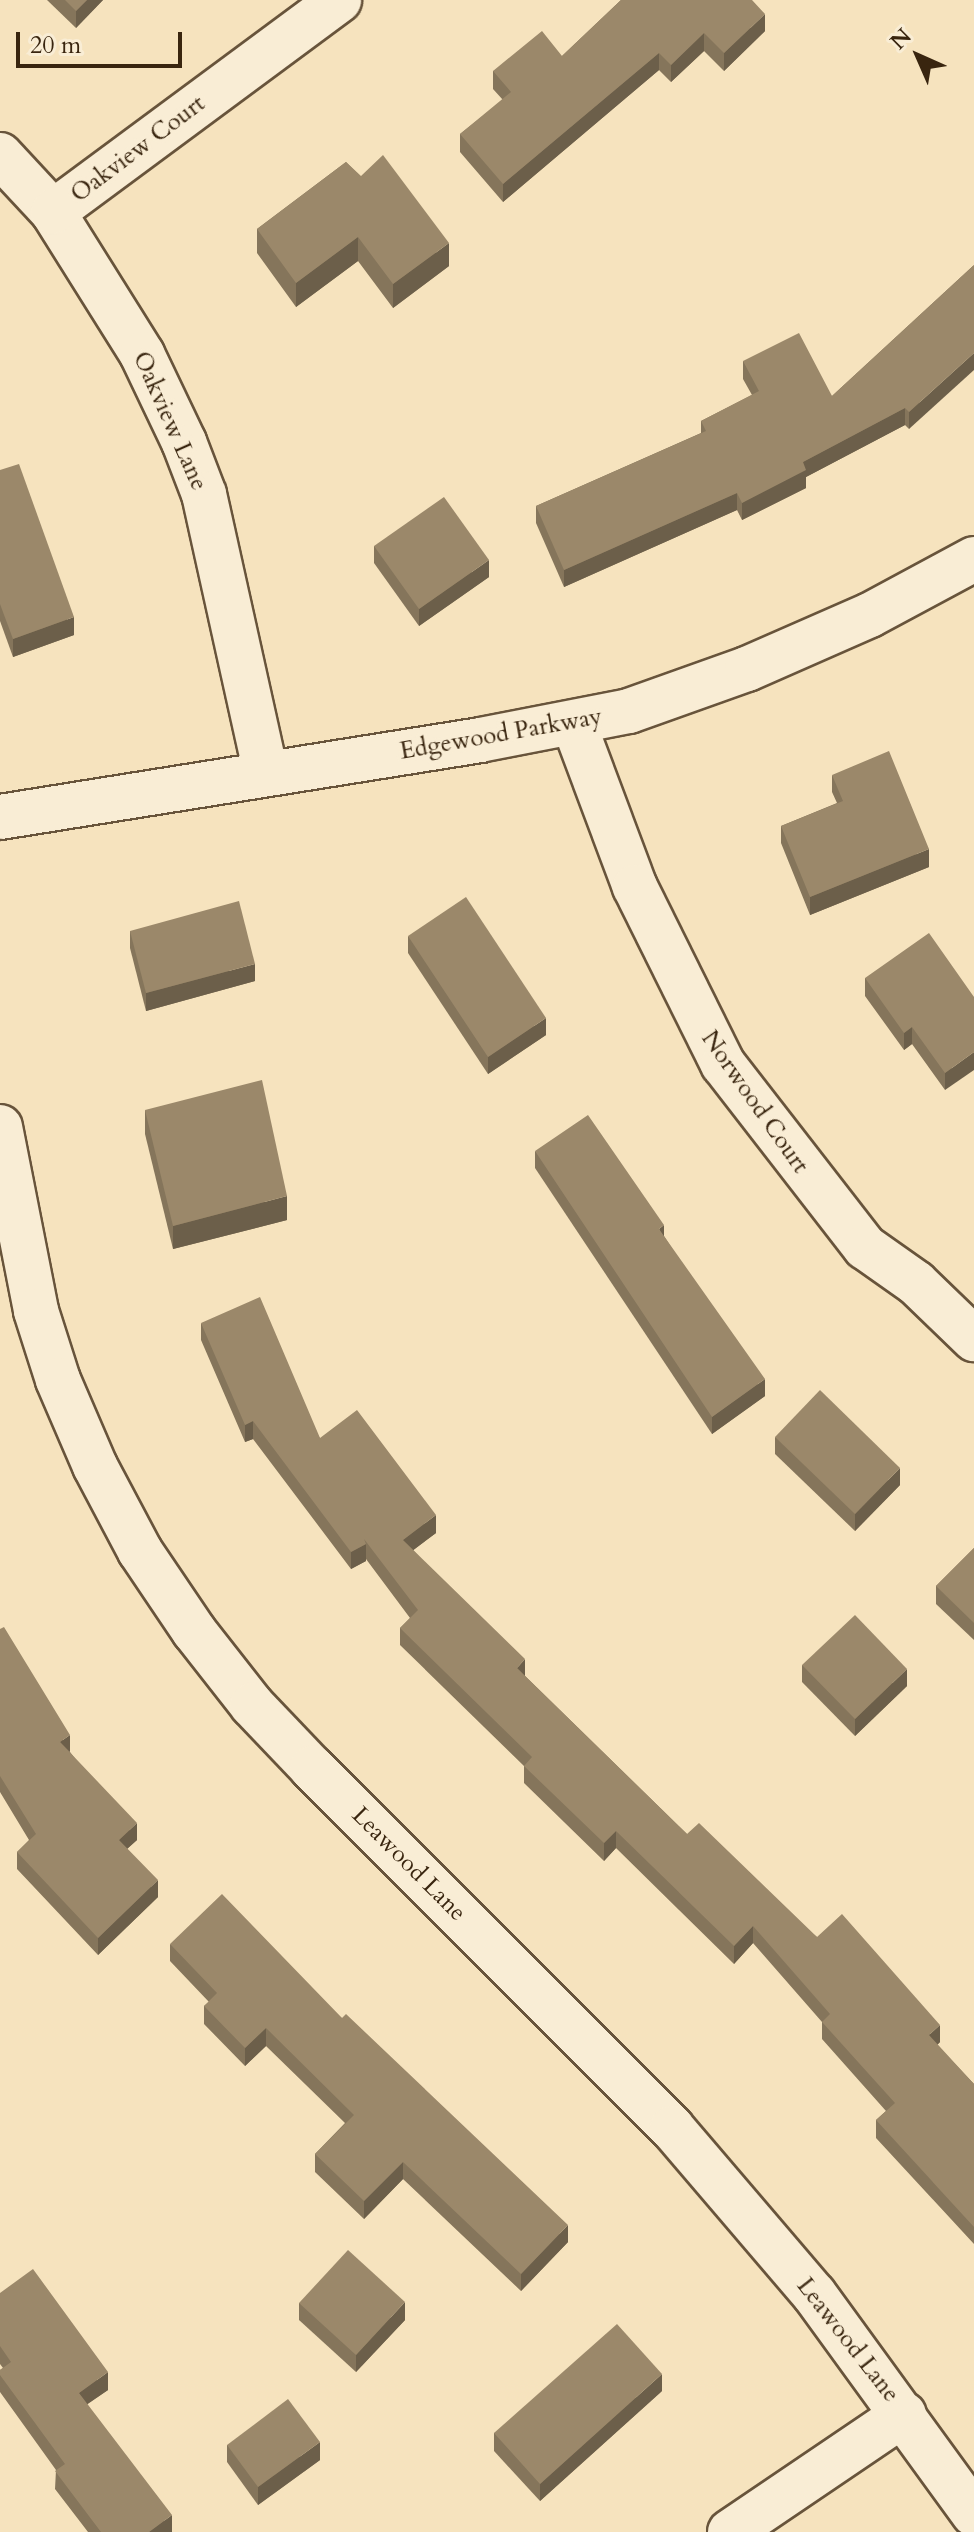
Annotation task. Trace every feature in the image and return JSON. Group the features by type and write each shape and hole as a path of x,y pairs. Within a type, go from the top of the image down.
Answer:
{"street":[{"name":"Oakview Court","path":"53,212 339,0"},
{"name":"Oakview Lane","path":"0,155 53,212 142,354 204,494 266,773"},
{"name":"Edgewood Parkway","path":"0,817 574,724 629,711 747,669 870,615 974,559"},
{"name":"Norwood Court","path":"574,724 635,887 723,1064 865,1247 916,1283 974,1339"},
{"name":"Leawood Lane","path":"0,1127 36,1311 58,1380 95,1466 140,1551 194,1631 252,1705 312,1768 672,2128 814,2294 974,2514"},
{"path":"730,2532 904,2414"}],"building":[{"path":"65,0 87,0 76,11"},
{"path":"621,0 752,0 765,14 724,53 704,33 671,65 659,53 503,184 460,134 511,92 493,71 542,31 562,56"},
{"path":"383,155 449,243 393,284 358,237 296,283 257,229 346,162 361,176"},
{"path":"974,265 974,353 909,412 905,408 803,462 806,470 742,503 737,493 564,570 536,506 706,431 701,421 759,391 743,361 799,333 832,396"},
{"path":"19,464 74,617 13,639 0,604 0,470"},
{"path":"444,497 489,560 419,609 374,546"},
{"path":"889,751 929,849 810,897 781,826 843,801 832,775"},
{"path":"466,897 546,1018 488,1057 408,936"},
{"path":"239,901 255,964 146,993 130,931"},
{"path":"929,933 974,997 974,1052 945,1073 912,1027 904,1033 865,978"},
{"path":"262,1080 287,1196 173,1226 145,1110"},
{"path":"588,1115 664,1225 659,1229 765,1379 712,1417 535,1151"},
{"path":"260,1297 320,1438 357,1410 436,1515 403,1540 525,1659 517,1668 687,1834 699,1823 817,1937 842,1914 940,2025 929,2035 974,2084 974,2227 876,2120 895,2103 822,2022 830,2014 753,1926 734,1946 616,1831 604,1843 524,1766 532,1757 400,1628 418,1610 364,1539 366,1544 351,1552 253,1421 245,1425 201,1323"},
{"path":"820,1390 900,1468 855,1514 775,1437"},
{"path":"974,1548 974,1623 936,1586"},
{"path":"855,1615 907,1669 855,1719 802,1665"},
{"path":"4,1627 70,1735 60,1742 137,1823 119,1840 158,1880 98,1938 17,1852 36,1834 0,1776 0,1629"},
{"path":"222,1894 342,2018 346,2014 568,2225 521,2274 403,2162 364,2201 315,2154 354,2115 266,2028 245,2048 204,2006 217,1993 170,1944"},
{"path":"348,2250 405,2302 356,2355 299,2303"},
{"path":"33,2269 108,2372 79,2393 172,2515 149,2532 101,2532 55,2471 65,2464 0,2375 0,2370 11,2362 0,2346 0,2293"},
{"path":"617,2324 662,2374 540,2484 494,2433"},
{"path":"288,2399 320,2442 258,2487 227,2445"}]}
